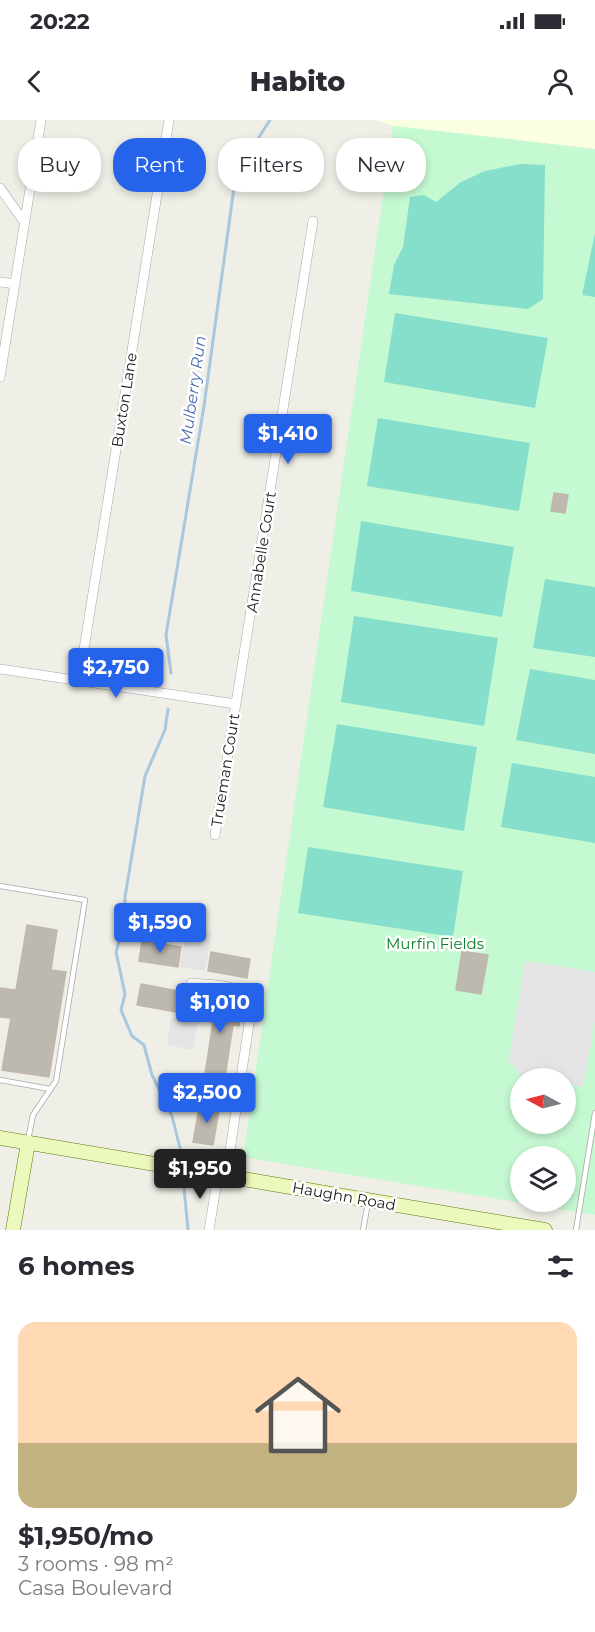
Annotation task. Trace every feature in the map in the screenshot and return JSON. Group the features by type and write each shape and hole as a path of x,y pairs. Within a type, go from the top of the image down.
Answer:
{"street":[{"path":"0,377 41,120"},
{"name":"Buxton Lane","path":"79,680 169,120"},
{"path":"0,188 25,223"},
{"name":"Annabelle Court","path":"236,704 313,221"},
{"path":"0,282 15,284"},
{"path":"0,669 236,704"},
{"name":"Trueman Court","path":"214,835 236,704"},
{"path":"191,983 236,989 245,993 252,1004 222,1176 209,1230"},
{"name":"Haughn Road","path":"0,1138 546,1230"},
{"path":"13,1230 28,1143"}],"lane":[{"path":"0,886 85,900 56,1081 33,1115 28,1143"},
{"path":"0,1080 50,1089"},
{"path":"576,1230 595,1113"},
{"path":"363,1230 369,1200"}],"shaded area":[{"path":"375,120 595,120 595,149 393,126"},
{"path":"187,927 212,932 205,971 180,967"},
{"path":"525,961 595,972 595,1021 583,1087 576,1086 576,1068 516,1068 508,1063"},
{"path":"183,995 202,998 193,1050 167,1045 171,1018 179,1019"},
{"path":"186,1073 222,1079 218,1103 182,1098"}],"green space":[{"name":"Murfin Fields","path":"393,126 595,149 595,1215 576,1212 576,1146 510,1146 510,1201 243,1157 383,192 426,192 426,138 391,138"},
{"path":"520,164 545,165 543,299 528,309 389,294 394,265 403,247 410,197 424,195 436,202 461,182 485,171"},
{"path":"595,233 595,297 582,295"},
{"path":"395,313 548,338 535,408 384,382"},
{"path":"378,418 530,443 519,511 367,486"},
{"path":"361,521 514,547 502,617 351,591"},
{"path":"545,579 595,587 595,657 533,648"},
{"path":"354,616 498,638 484,726 341,702"},
{"path":"530,669 595,680 595,754 516,740"},
{"path":"337,724 477,747 464,831 323,807"},
{"path":"512,763 595,777 595,843 501,827"},
{"path":"308,847 463,871 453,937 298,913"}],"building":[{"path":"554,493 568,495 565,513 551,511"},
{"path":"27,925 57,930 51,970 66,972 49,1077 2,1070 11,1018 0,1017 0,988 16,990"},
{"path":"142,941 181,947 178,967 139,961"},
{"path":"462,951 488,955 481,994 456,990"},
{"path":"211,952 250,959 247,978 208,971"},
{"path":"141,984 179,991 176,1012 137,1005"},
{"path":"202,1001 241,1006 239,1026 233,1025 225,1077 205,1074 213,1022 199,1020"},
{"path":"200,1102 220,1105 213,1145 193,1142"}],"waterway":[{"name":"Mulberry Run","path":"171,673 166,635 204,406 236,173 270,120"},
{"name":"Mulberry Run","path":"168,709 165,730 145,776 125,897 124,924 116,952 125,994 121,1010 132,1036 144,1045 152,1075 172,1116 183,1160"},
{"name":"Mulberry Run","path":"184,1188 188,1230"}]}
